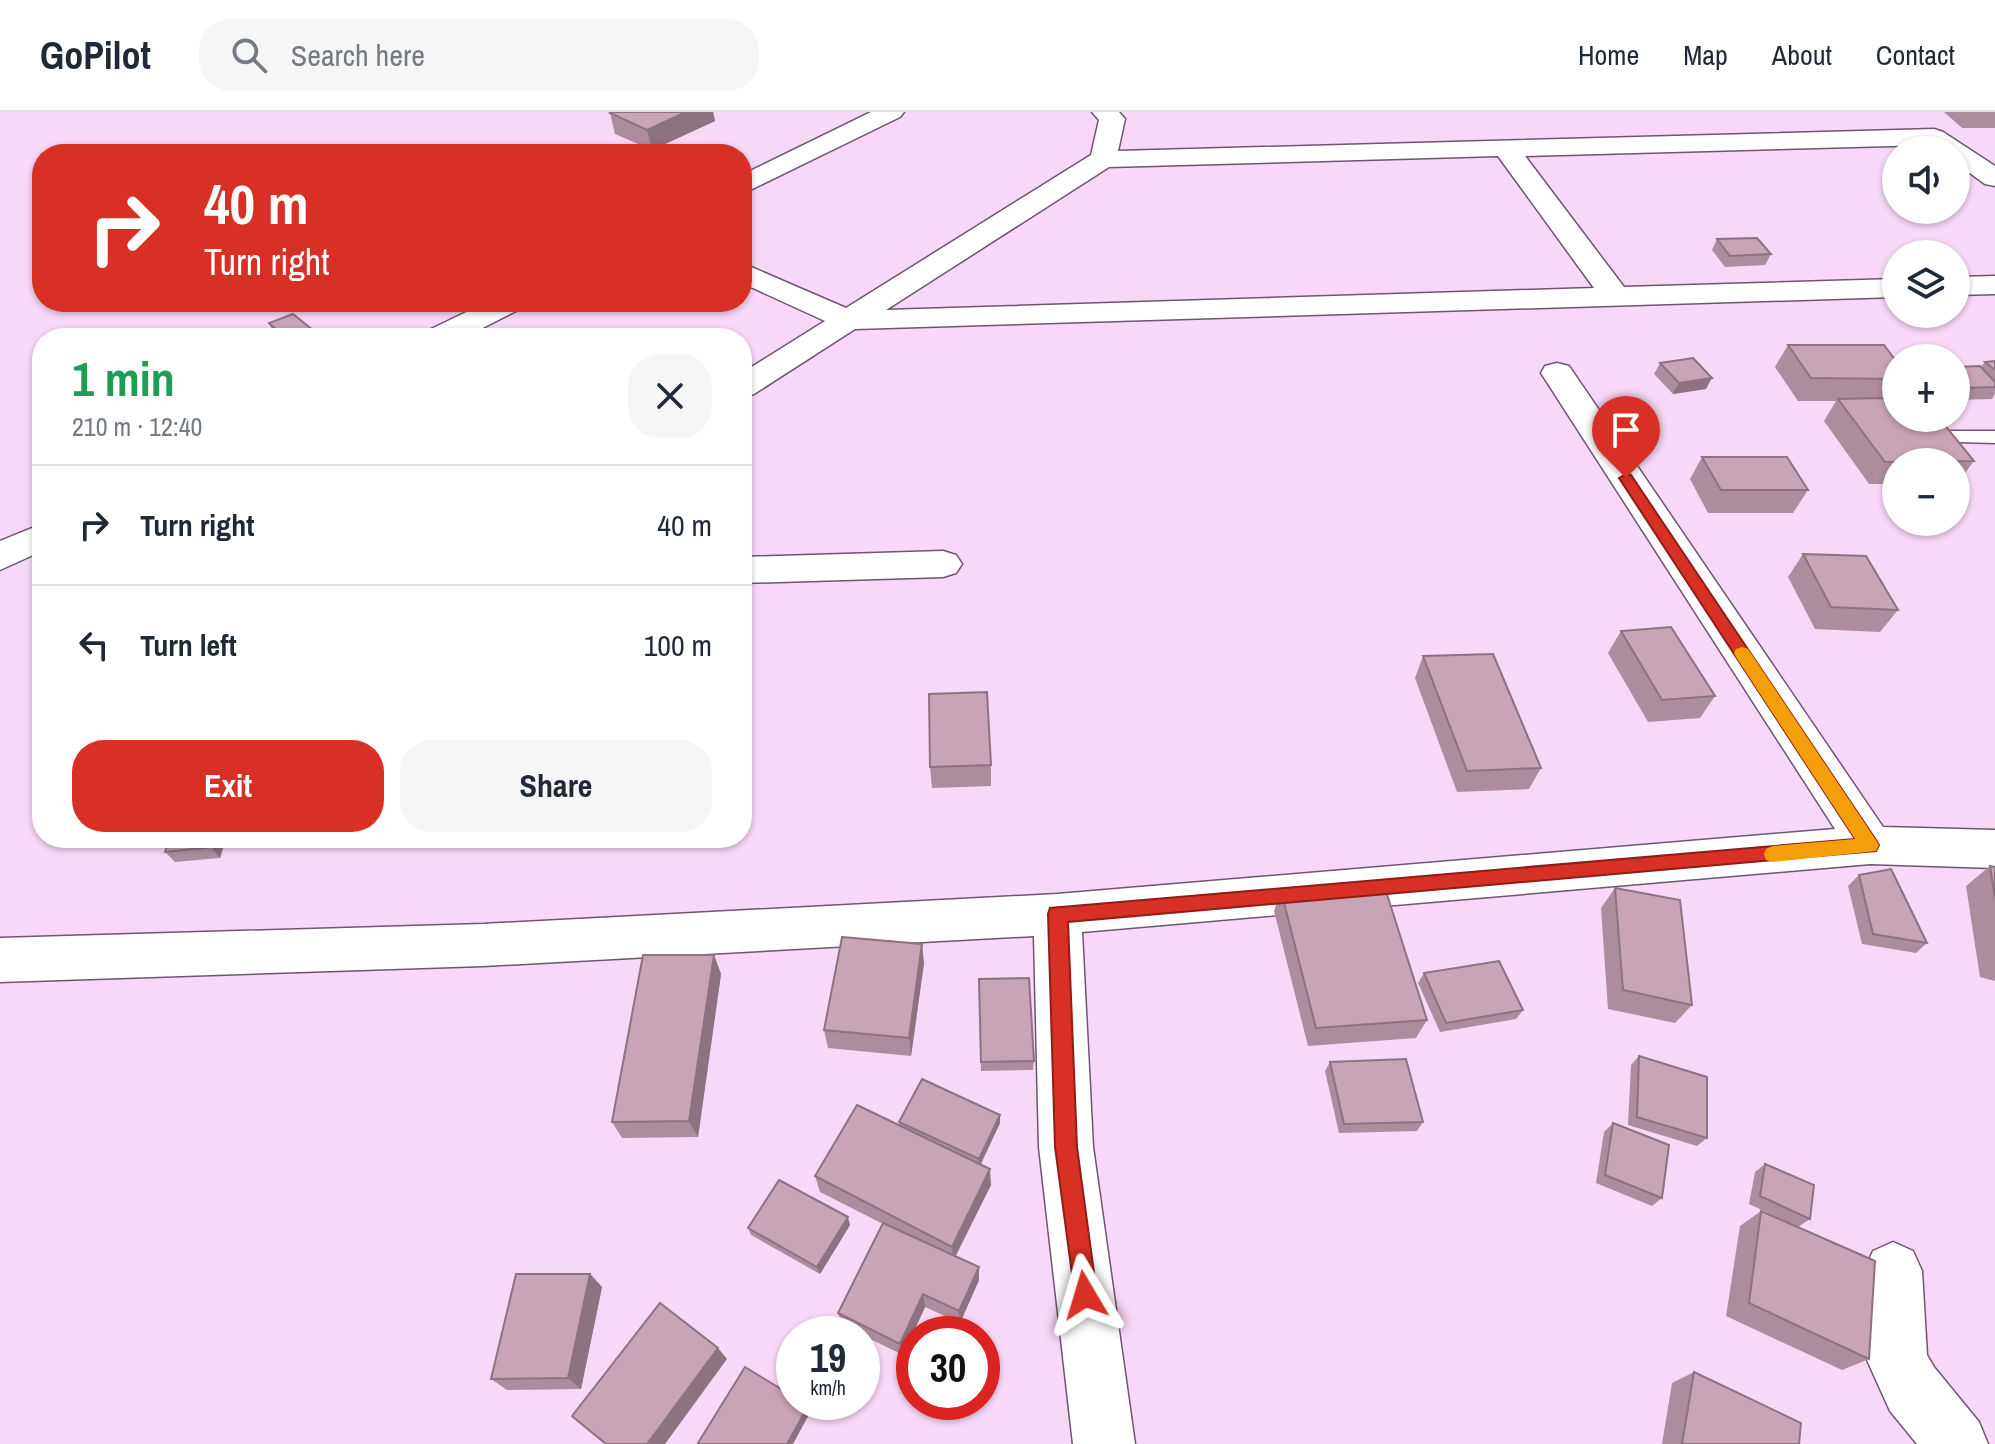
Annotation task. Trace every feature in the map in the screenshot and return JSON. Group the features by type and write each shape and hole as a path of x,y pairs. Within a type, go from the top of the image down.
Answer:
{"street":[{"path":"752,181 891,112"},
{"path":"1103,159 1112,119 1105,112"},
{"path":"1908,112 1936,136"},
{"path":"752,381 1103,159 1506,149 1882,146"},
{"path":"1506,149 1616,297"},
{"path":"1970,161 1995,178"},
{"path":"752,277 848,320 1882,288"},
{"path":"1970,286 1995,285"},
{"path":"458,328 491,312"},
{"path":"1557,373 1870,845"},
{"path":"0,557 32,541"},
{"path":"752,570 943,564"},
{"path":"0,960 483,945 1057,914 1870,845 1995,849"},
{"path":"1057,914 1066,1147 1104,1444"},
{"path":"1893,1271 1897,1360 1912,1389 1957,1444"}],"lane":[{"path":"1929,437 1995,437"}],"building":[{"path":"612,112 686,112 647,130"},
{"path":"1757,238 1771,254 1730,256 1717,239"},
{"path":"293,314 310,328 274,328 269,323"},
{"path":"1788,345 1882,345 1882,379 1811,378"},
{"path":"1693,358 1712,378 1679,383 1660,363"},
{"path":"1995,361 1995,370 1985,362"},
{"path":"1970,366 1980,366 1995,382 1995,387 1970,388"},
{"path":"1882,398 1882,432 1950,432 1963,448 1882,448 1882,458 1838,399"},
{"path":"1702,457 1787,457 1808,490 1721,490"},
{"path":"1803,554 1866,556 1898,610 1831,607"},
{"path":"1671,627 1715,696 1662,700 1621,631"},
{"path":"1493,654 1541,768 1467,771 1423,656"},
{"path":"987,692 991,765 930,767 929,694"},
{"path":"166,848 202,848 165,852"},
{"path":"1990,866 1995,867 1995,898"},
{"path":"1891,869 1927,943 1873,934 1859,875"},
{"path":"1384,885 1427,1020 1316,1028 1281,891"},
{"path":"1615,888 1680,900 1692,1005 1623,990"},
{"path":"842,937 922,944 909,1038 824,1030"},
{"path":"643,955 714,955 689,1121 612,1122"},
{"path":"1499,961 1523,1010 1446,1023 1424,973"},
{"path":"1029,978 1034,1061 981,1062 979,979"},
{"path":"1639,1056 1707,1077 1707,1138 1637,1117"},
{"path":"1406,1059 1423,1122 1344,1124 1330,1062"},
{"path":"922,1079 1000,1115 979,1159 899,1122"},
{"path":"857,1105 990,1169 952,1247 815,1176"},
{"path":"1613,1123 1669,1145 1662,1198 1605,1175"},
{"path":"1765,1164 1814,1185 1810,1219 1760,1196"},
{"path":"779,1180 848,1217 817,1267 748,1228"},
{"path":"1761,1211 1875,1261 1869,1359 1749,1303"},
{"path":"883,1223 979,1267 959,1311 923,1294 913,1316 896,1316 896,1342 880,1334 880,1316 844,1316 838,1313"},
{"path":"516,1274 590,1274 568,1378 491,1379"},
{"path":"660,1303 718,1348 647,1444 606,1444 572,1416"},
{"path":"745,1367 776,1386 776,1420 800,1420 787,1444 698,1443"},
{"path":"1694,1372 1801,1423 1799,1444 1682,1444"}],"slow traffic":[{"path":"1742,653 1870,845 1773,854"}],"route":[{"path":"1085,1295 1066,1147 1057,914 1870,845 1626,478"}]}
